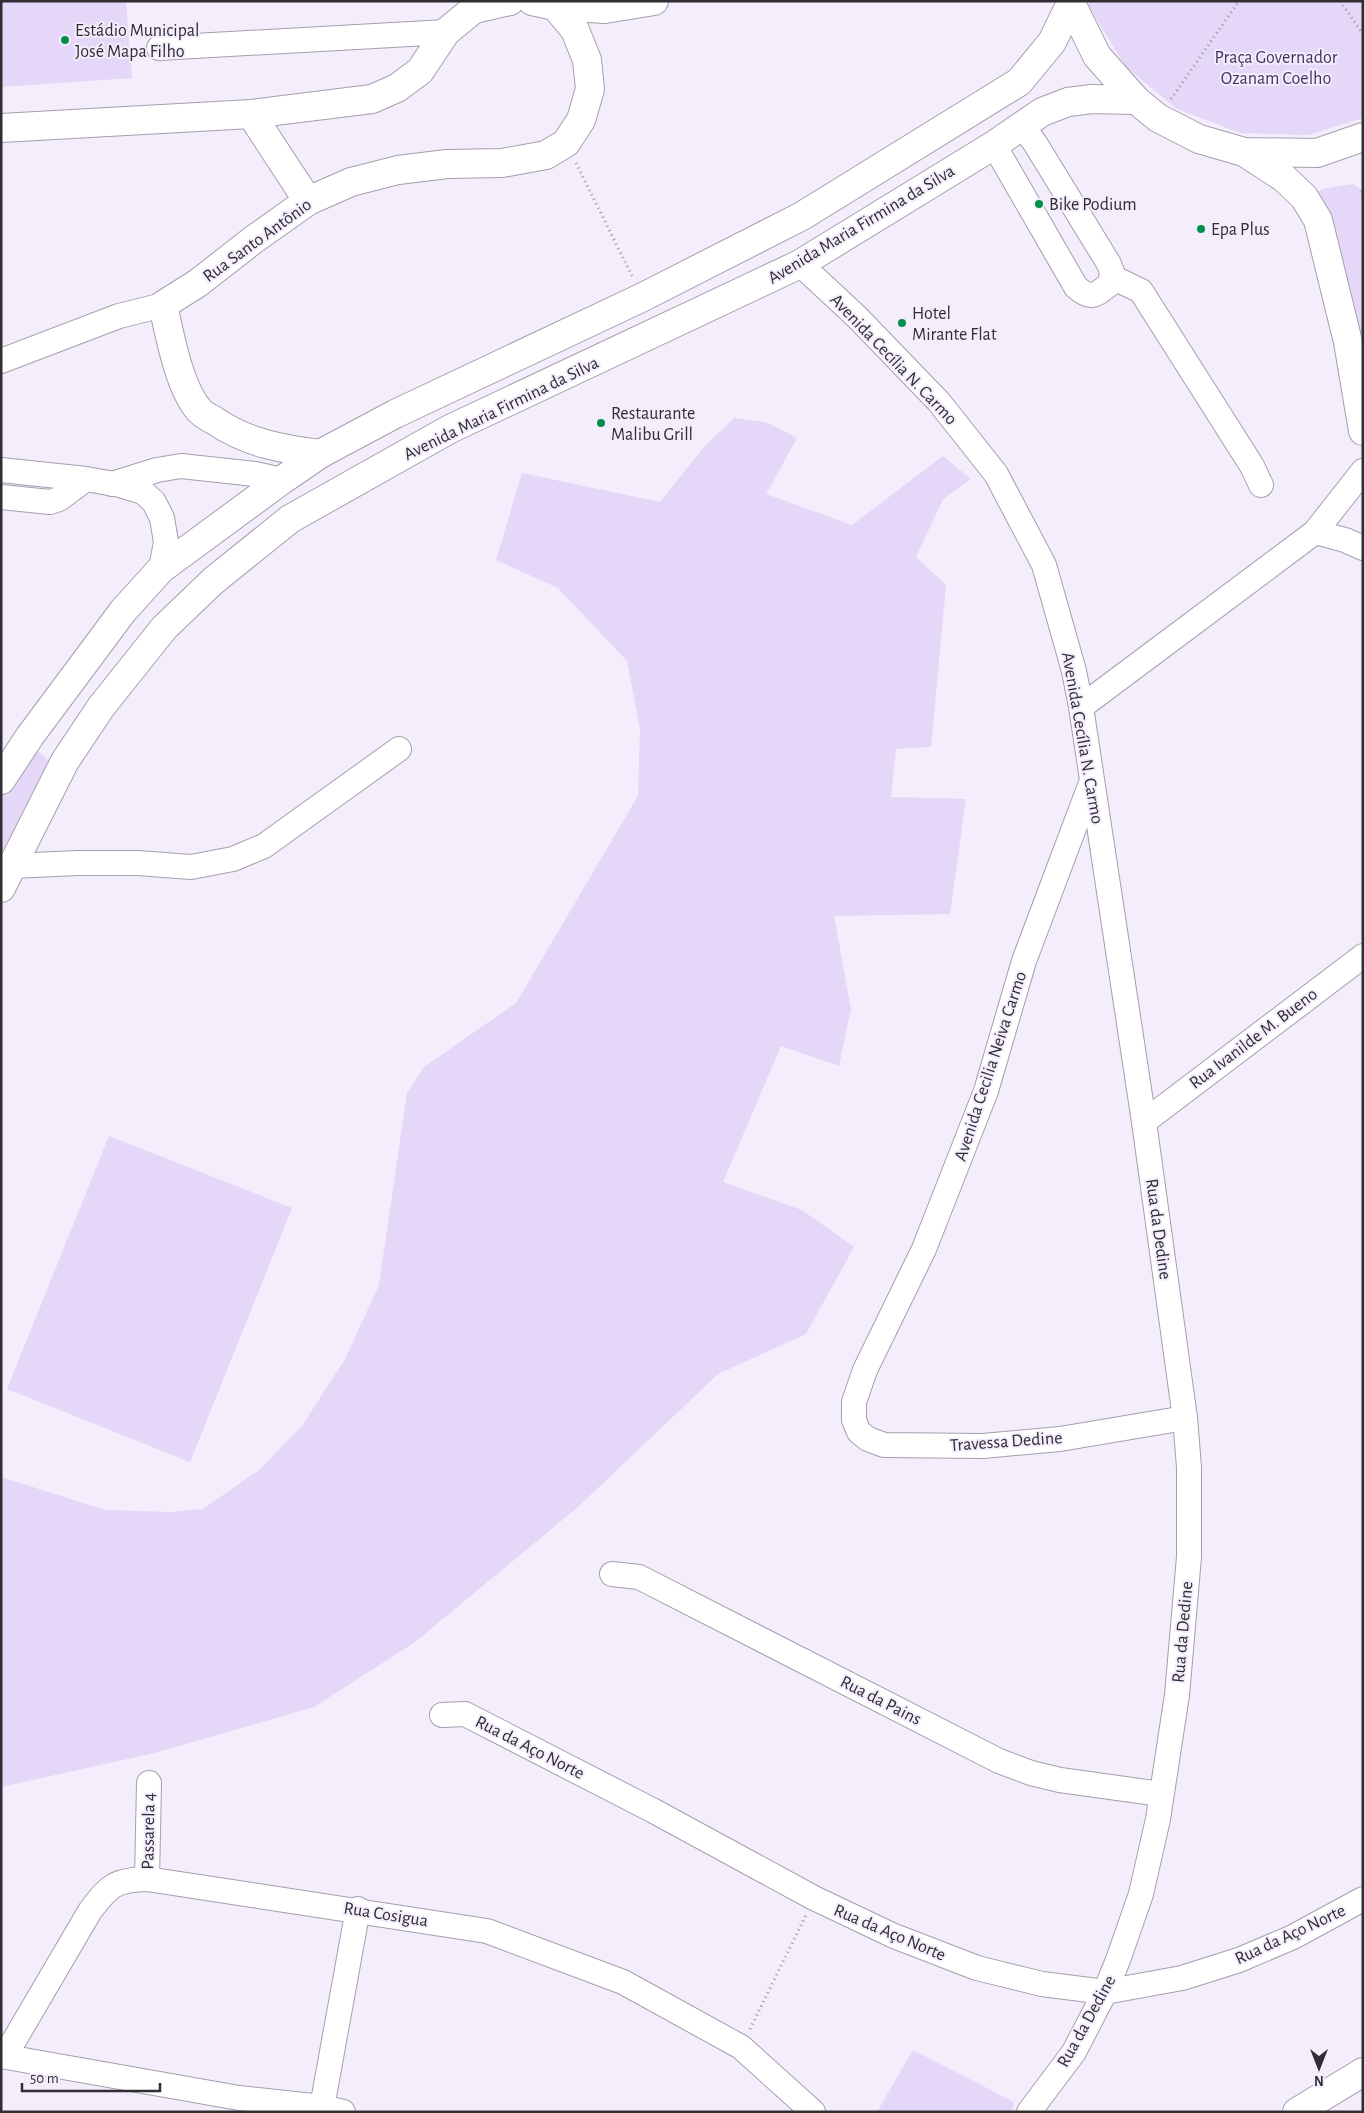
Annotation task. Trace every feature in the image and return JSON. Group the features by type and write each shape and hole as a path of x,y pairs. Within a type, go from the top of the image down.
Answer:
{"main road":[{"path":"1,128 251,114 372,99 397,88 420,70 446,32 476,5 510,1"},
{"path":"544,4 605,9 654,1"},
{"path":"1071,2 1097,56 1136,100 1158,118 1199,139 1244,152 1316,153 1363,138"},
{"path":"1,780 30,736 123,611 161,569 274,486 320,454 395,414 643,297 802,216 1018,82 1052,42 1071,2"},
{"name":"Rua Santo Antônio","path":"163,305 198,284 253,240 308,201 351,182 398,170 448,164 502,163 546,155 566,142 581,120 590,88 587,60 575,30 544,4"},
{"name":"Avenida Maria Firmina da Silva","path":"6,877 65,761 100,707 164,628 213,581 290,519 450,429 811,257 994,145 1042,112 1068,102 1092,99 1136,100"},
{"path":"973,111 994,145"},
{"path":"251,114 308,201"},
{"path":"933,135 951,171"},
{"path":"1244,152 1284,178 1304,198 1318,220 1348,342 1363,431"},
{"path":"802,216 811,257"},
{"path":"163,305 184,384 199,411 230,431 254,442 276,448 320,454"},
{"path":"274,486 290,519"},
{"path":"30,736 65,761"},
{"path":"1297,2112 1363,2072"}],"street":[{"path":"159,48 446,32"},
{"path":"994,145 1076,287 1085,295 1093,296 1110,284 1112,277 1109,264 1035,142 1022,126"},
{"name":"Avenida Cecília N. Carmo","path":"811,257 857,317 939,402 996,474 1044,565 1074,671 1081,707 1144,1122"},
{"path":"1112,277 1141,291 1252,466 1261,485"},
{"path":"1,361 119,316 163,305"},
{"path":"111,484 157,470 181,466 255,474 274,486"},
{"path":"1,470 86,479 142,492 154,502 162,518 166,542 161,569"},
{"path":"1081,707 1315,532 1363,471"},
{"path":"1,497 50,502 59,500 86,479"},
{"path":"1315,532 1345,540 1363,548"},
{"path":"6,877 78,863 130,863 190,867 233,859 264,846 399,749"},
{"name":"Avenida Cecilia Neiva Carmo","path":"854,1402 865,1370 924,1249 953,1179 986,1091 1024,961 1092,781"},
{"name":"Rua Ivanilde M. Bueno","path":"1144,1122 1363,956"},
{"name":"Rua da Dedine","path":"1028,2112 1074,2052 1105,1992 1118,1960 1141,1894 1158,1819 1177,1695 1189,1557 1189,1467 1186,1418 1144,1122"},
{"name":"Travessa Dedine","path":"854,1402 854,1420 859,1432 868,1439 884,1444 983,1446 1060,1439 1186,1418"},
{"name":"Rua da Pains","path":"612,1574 639,1577 999,1761 1031,1773 1060,1780 1161,1794"},
{"name":"Rua da Aço Norte","path":"442,1714 465,1714 652,1810 814,1898 894,1936 977,1968 1042,1984 1105,1992 1182,1978 1239,1960 1293,1937 1363,1899"},
{"name":"Passarela 4","path":"147,1879 149,1783"},
{"name":"Rua Cosigua","path":"3,2056 90,1911 106,1890 125,1880 147,1879 487,1930 623,1982 742,2047 813,2112"},
{"path":"3,2056 239,2098 333,2109 358,1910"}],"path":[{"path":"1158,118 1239,1"},
{"path":"1340,1 1363,34"},
{"path":"566,142 643,297"},
{"path":"1362,190 1363,197"},
{"path":"742,2047 814,1898"}],"green space":[{"name":"Estádio Municipal José Mapa Filho","path":"1,1 126,1 132,78 1,87"},
{"name":"Praça Governador Ozanam Coelho","path":"1088,1 1363,1 1363,118 1308,135 1240,133 1177,109 1125,66 1090,8"},
{"path":"1353,184 1362,190 1363,198 1363,363 1317,193 1322,189"},
{"path":"734,418 766,422 797,438 766,494 852,525 943,456 971,479 943,499 916,557 946,585 931,747 896,749 891,797 966,799 950,914 834,916 851,1009 839,1066 781,1046 723,1182 802,1210 854,1247 806,1334 718,1374 578,1507 415,1642 314,1707 154,1753 1,1787 1,1477 105,1510 171,1512 203,1509 259,1470 302,1426 345,1359 379,1285 407,1093 424,1067 516,1003 638,796 640,730 627,661 558,588 496,560 522,473 660,502 704,447"},
{"path":"34,748 54,765 1,853 1,796"},
{"path":"109,1136 292,1208 190,1462 7,1389"},
{"path":"913,2050 1014,2102 1012,2112 877,2112"}],"place":[{"name":"Estádio Municipal José Mapa Filho","path":"65,40"},
{"name":"Bike Podium","path":"1039,204"},
{"name":"Epa Plus","path":"1201,229"},
{"name":"Hotel Mirante Flat","path":"902,323"},
{"name":"Restaurante Malibu Grill","path":"601,423"}]}
